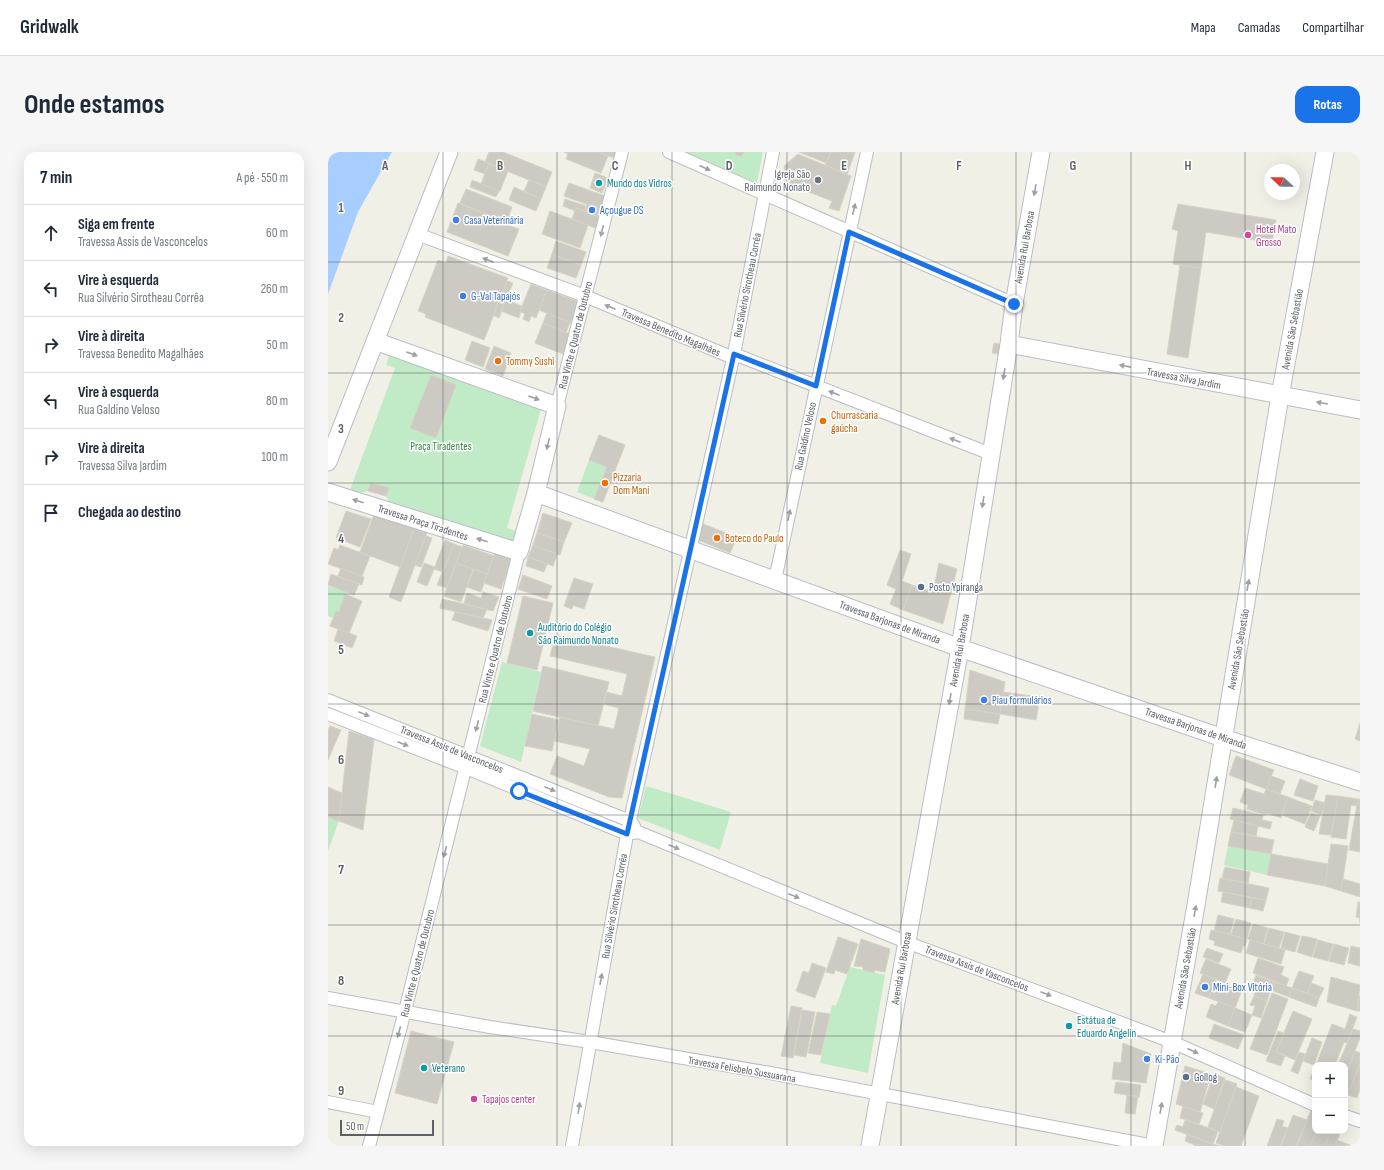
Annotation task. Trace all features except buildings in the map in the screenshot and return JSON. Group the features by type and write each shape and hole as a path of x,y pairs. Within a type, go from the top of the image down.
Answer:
{"main road":[{"path":"328,462 449,152"},
{"name":"Avenida Rui Barbosa","path":"870,1146 960,648 1009,344 1014,304 1042,152"},
{"name":"Avenida São Sebastião","path":"1154,1146 1280,396 1325,152"},
{"path":"375,341 557,406"},
{"name":"Travessa Silva Jardim","path":"1009,344 1360,410"},
{"name":"Rua Vinte e Quatro de Outubro","path":"519,552 536,493 557,406"},
{"name":"Travessa Praça Tiradentes","path":"328,492 519,552"},
{"name":"Travessa Barjonas de Miranda","path":"536,493 690,548 960,648 1223,738 1360,782"}],"street":[{"name":"Rua Vinte e Quatro de Outubro","path":"557,406 622,152"},
{"path":"669,152 1014,304"},
{"name":"Rua Silvério Sirotheau Corrêa","path":"630,821 734,354 773,152"},
{"name":"Rua Galdino Veloso","path":"775,580 866,152"},
{"name":"Travessa Benedito Magalhães","path":"417,234 585,296 731,357 734,354 991,454"},
{"name":"Rua Vinte e Quatro de Outubro","path":"369,1146 405,1011 519,552"},
{"name":"Travessa Assis de Vasconcelos","path":"328,700 630,821"},
{"name":"Travessa Assis de Vasconcelos","path":"328,714 906,942 1172,1042 1312,1104"},
{"path":"630,821 632,833"},
{"name":"Rua Silvério Sirotheau Corrêa","path":"572,1146 590,1042 632,833"},
{"name":"Travessa Felisbelo Sussuarana","path":"328,998 879,1093 1154,1146"},
{"path":"328,1102 378,1112"},
{"path":"1348,1117 1360,1121"}],"green space":[{"path":"685,152 763,152 757,183"},
{"name":"Praça Tiradentes","path":"390,352 541,409 507,528 516,531 513,542 389,502 386,496 368,491 358,493 350,490 395,368 386,365"},
{"path":"589,460 607,467 594,499 577,492"},
{"path":"328,586 346,592 339,612 333,618 328,616"},
{"path":"502,662 541,672 521,762 480,746"},
{"path":"646,786 731,812 720,850 638,818"},
{"path":"328,817 339,821 328,851"},
{"path":"1228,846 1271,854 1267,875 1224,865"},
{"path":"850,967 885,975 868,1073 820,1063 832,1005 836,1006"}],"water":[{"path":"328,152 392,152 358,212 328,294"}],"place":[{"name":"Igreja São Raimundo Nonato","path":"818,180"},
{"name":"Mundo dos Vidros","path":"599,183"},
{"name":"Açougue DS","path":"592,210"},
{"name":"Casa Veterinária","path":"456,220"},
{"name":"Hotel Mato Grosso","path":"1248,235"},
{"name":"G-Val Tapajós","path":"463,296"},
{"name":"Tommy Sushi","path":"498,361"},
{"name":"Churrascaria gaúcha","path":"823,421"},
{"name":"Pizzaria Dom Mani","path":"605,483"},
{"name":"Boteco do Paulo","path":"717,538"},
{"name":"Posto Ypiranga","path":"921,587"},
{"name":"Auditório do Colégio São Raimundo Nonato","path":"530,633"},
{"name":"Piau formulários","path":"984,700"},
{"name":"Mini-Box Vitória","path":"1205,987"},
{"name":"Estátua de Eduardo Angelin","path":"1069,1026"},
{"name":"Ki-Pão","path":"1147,1059"},
{"name":"Veterano","path":"424,1068"},
{"name":"Gollog","path":"1186,1077"},
{"name":"Tapajos center","path":"474,1099"}],"route":[{"path":"519,791 627,834 734,354 816,386 849,232 1014,304"}]}
